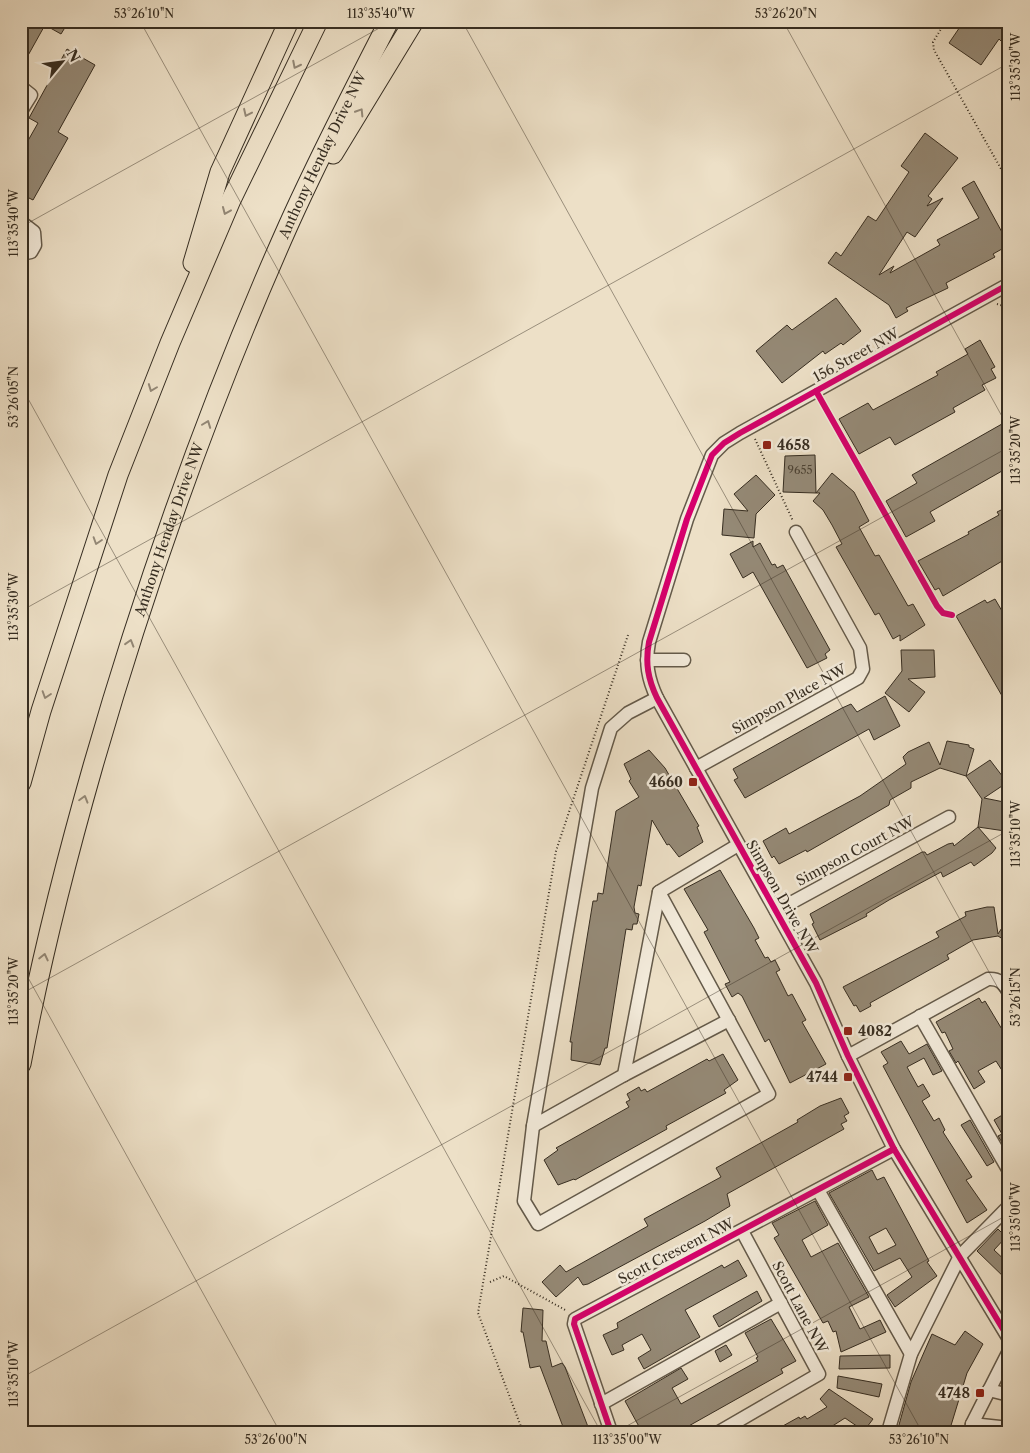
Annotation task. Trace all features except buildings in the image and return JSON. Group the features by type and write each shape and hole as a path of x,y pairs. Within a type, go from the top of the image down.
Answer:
{"highway":[{"path":"170,343 220,172 289,21"},
{"path":"21,783 41,711 118,474 170,343 231,200 318,21"},
{"name":"Anthony Henday Drive NW","path":"21,1064 70,846 140,611 174,509 224,379 288,227 329,138 389,21"},
{"path":"288,227 414,21"}],"street":[{"path":"21,87 31,95 21,111"},
{"path":"21,254 31,252 35,244 34,232 23,225"},
{"name":"156 Street NW","path":"716,450 749,428 1009,284"},
{"name":"Simpson Drive NW","path":"716,450 704,473 687,519 649,642 647,660 649,679 657,698 738,845 816,982 848,1056 894,1149 1009,1339"},
{"name":"Simpson Place NW","path":"696,768 858,678 863,669 860,648 796,532"},
{"path":"647,660 684,660"},
{"path":"657,698 622,718 611,728 592,788 533,1126 524,1201 538,1224 769,1094 659,892"},
{"name":"Simpson Court NW","path":"776,911 949,817"},
{"path":"624,1076 659,892 738,845"},
{"path":"848,1056 988,979 995,978 1003,983 1009,992"},
{"path":"920,1016 1009,1171"},
{"path":"533,1126 729,1020"},
{"name":"Scott Crescent NW","path":"575,1319 894,1149"},
{"path":"818,1190 910,1354"},
{"path":"888,1432 910,1354 960,1256 1009,1206"},
{"name":"Scott Lane NW","path":"719,1432 819,1374 742,1231"},
{"path":"601,1404 781,1303"},
{"path":"575,1319 574,1324 611,1432"},
{"path":"1009,1351 972,1428 1009,1428"},
{"path":"989,1390 1009,1395"}],"path":[{"path":"946,21 933,42 934,50 1009,183"},
{"path":"749,428 791,513 796,532"},
{"path":"523,1432 478,1313 556,851 628,635"},
{"path":"490,1282 504,1276 565,1309 575,1319"}],"cycle path":[{"path":"1009,284 740,433 724,443 712,455 687,519 649,642 647,657 649,677 657,698 816,983 848,1056 894,1149 1009,1339"},
{"path":"816,391 937,606 943,613 952,615"},
{"path":"611,1432 574,1324 575,1319 894,1149"}],"place":[{"name":"4658","path":"767,445"},
{"name":"4660","path":"693,782"},
{"name":"4082","path":"848,1031"},
{"name":"4744","path":"848,1077"},
{"name":"4748","path":"980,1393"}]}
